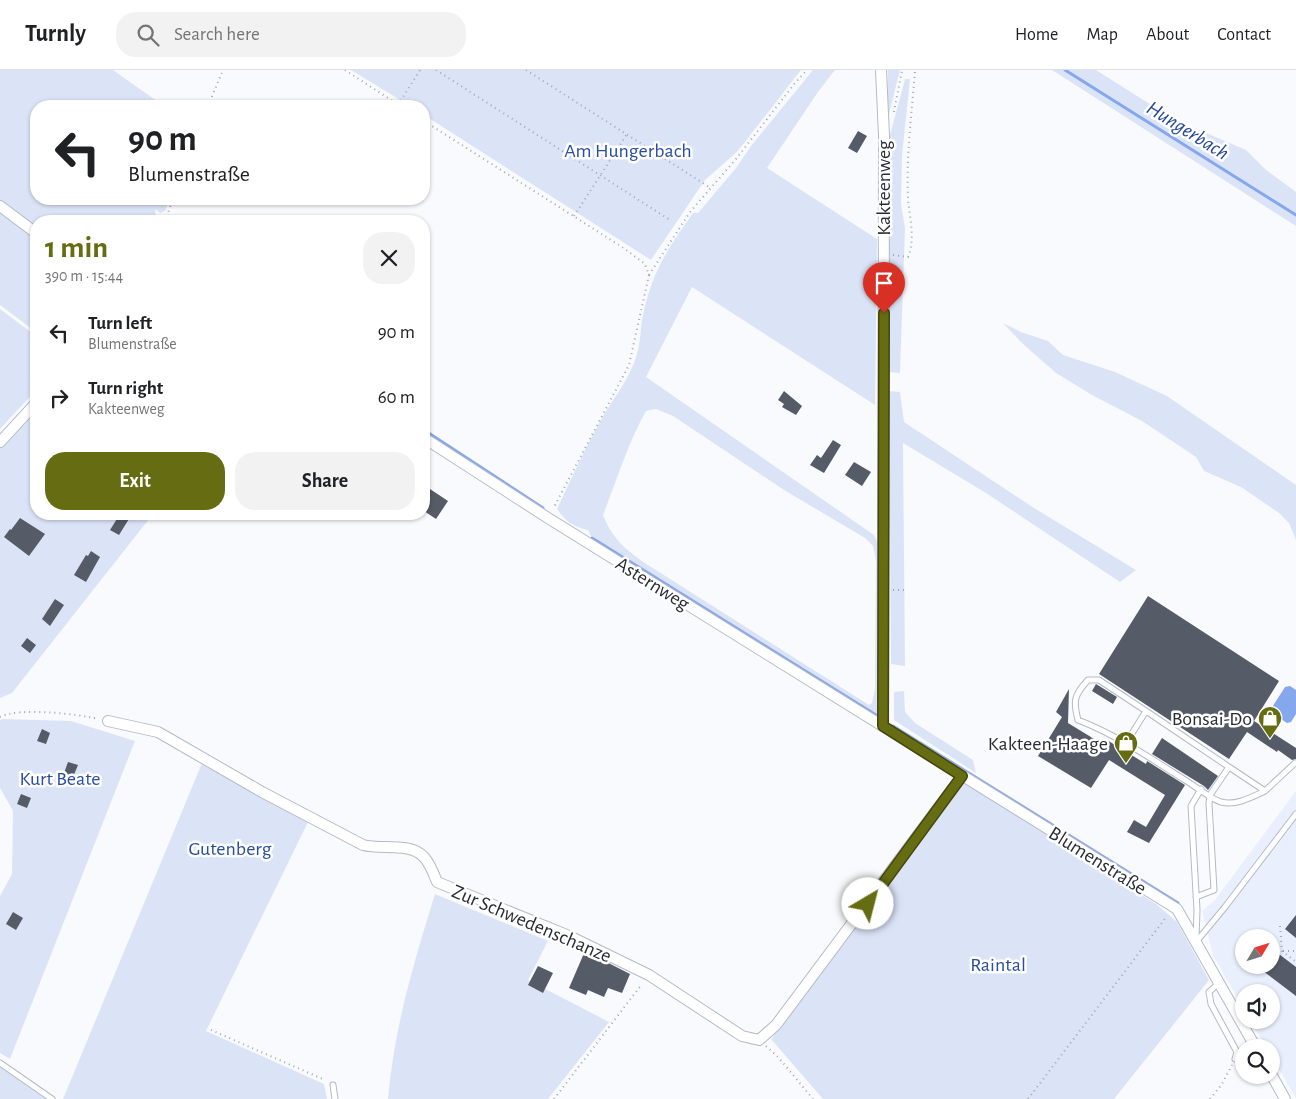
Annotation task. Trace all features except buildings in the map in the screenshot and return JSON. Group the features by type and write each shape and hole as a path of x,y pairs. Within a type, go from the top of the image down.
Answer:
{"street":[{"name":"Kakteenweg","path":"881,70 884,136 883,726"},
{"path":"0,206 30,228"},
{"path":"0,442 30,410"},
{"name":"Asternweg","path":"430,442 548,518 883,726"},
{"name":"Zur Schwedenschanze","path":"108,721 158,732 262,792 363,845 416,851 425,858 437,882 569,936 649,975 742,1036 758,1040"},
{"name":"Blumenstraße","path":"883,726 1177,909 1251,1039"},
{"path":"758,1040 776,1025 962,776"},
{"path":"1277,1084 1286,1099"}],"lane":[{"path":"1265,791 1099,680 1088,680 1079,690 1074,704 1078,720 1107,731 1221,802 1241,802 1265,791 1295,763"},
{"path":"1126,743 1146,711"},
{"path":"1196,898 1214,890 1210,795 1229,767"},
{"path":"1196,942 1196,898 1191,806 1201,789"},
{"path":"1196,942 1296,814"},
{"path":"1219,982 1210,992 1211,1004 1235,1048"},
{"path":"0,1063 52,1099"},
{"path":"332,1085 335,1099"}],"path":[{"path":"210,100 223,70"},
{"path":"345,70 390,100"},
{"path":"402,100 420,70"},
{"path":"436,70 670,220"},
{"path":"526,70 710,187"},
{"path":"548,518 628,365 649,275 690,212 736,159 795,82 808,70"},
{"path":"894,114 902,70"},
{"path":"884,254 908,257 913,240 908,197 908,151 915,70"},
{"path":"430,125 574,216 645,264 649,275"},
{"path":"574,216 627,134"},
{"path":"0,717 9,713 33,713 90,717 108,721"},
{"path":"1028,1099 1170,912 1177,909"},
{"path":"1280,926 1282,951 1296,962"},
{"path":"1282,951 1296,951"},
{"path":"554,1099 649,975"},
{"path":"211,1030 323,1079 332,1085"},
{"path":"758,1040 779,1058 813,1099"},
{"path":"1210,1099 1222,1084 1235,1059"}],"shaded area":[{"path":"1296,791 1296,1098 1280,1071 1280,1039 1261,1039 1255,1029 1280,1029 1280,984 1235,984 1235,993 1213,955 1202,911 1215,900"}],"green space":[{"path":"0,70 113,70 156,100 30,100 30,205 168,205 165,211 160,213 155,209 156,215 30,215 30,328 0,305"},
{"name":"Am Hungerbach","path":"351,70 801,70 737,152 705,180 651,260 430,119 430,100 400,100"},
{"path":"813,70 835,70 767,168 877,239 875,405 692,287 646,377 874,535 880,547 880,709 877,714 873,715 823,681 604,545 591,536 588,530 574,525 563,517 557,509 592,437 633,364 638,352 642,320 647,300 662,261 693,213 698,213 736,168 751,146","holes":["656,409 673,416 784,490 865,538 873,546 876,560 875,689 872,703 869,705 648,565 627,550 611,531 603,515 628,450 646,411"]},
{"path":"888,70 900,70 888,118"},
{"path":"1052,70 1096,70 1183,125 1246,150 1265,169 1296,192 1296,226"},
{"path":"905,79 910,79 902,156 901,204 905,228 900,373 888,372 887,251 890,135"},
{"path":"0,309 30,332 30,396 0,429"},
{"path":"1003,323 1021,332 1048,341 1063,355 1115,372 1167,396 1296,485 1296,540 1289,523 1279,513 1241,487 1204,471 1196,457 1142,421 1092,395 1056,373 1023,344"},
{"path":"889,391 900,392 904,422 1034,508 1136,570 1120,582 986,493 903,443 905,666 891,664"},
{"path":"30,416 30,520 148,520 12,693 0,698 0,448"},
{"path":"904,691 905,712 915,723 973,760 976,773 894,720 894,692"},
{"name":"Kurt Beate","path":"0,720 71,721 135,741 10,1059 0,1053 0,896 12,874 13,811 0,788"},
{"name":"Gutenberg","path":"202,763 308,822 206,1031 324,1084 327,1099 63,1099"},
{"name":"Raintal","path":"964,783 1156,904 1177,922 1209,980 1114,1099 823,1099 771,1039"},
{"path":"435,894 548,941 528,980 609,1022 548,1099 388,1099 400,1021 412,970"},
{"path":"0,1067 46,1099 0,1099"}],"water":[{"path":"1290,686 1296,690 1296,714 1291,722 1287,723 1272,713 1271,709 1285,687"}],"waterway":[{"name":"Hungerbach","path":"1065,70 1296,215"},
{"path":"430,434 543,508"},
{"path":"592,538 876,715"},
{"path":"893,726 1178,903"}],"place":[{"name":"Bonsai-Do","path":"1270,739"},
{"name":"Kakteen-Haage","path":"1126,764"}],"route":[{"path":"868,904 962,776 883,726 884,313"}]}
